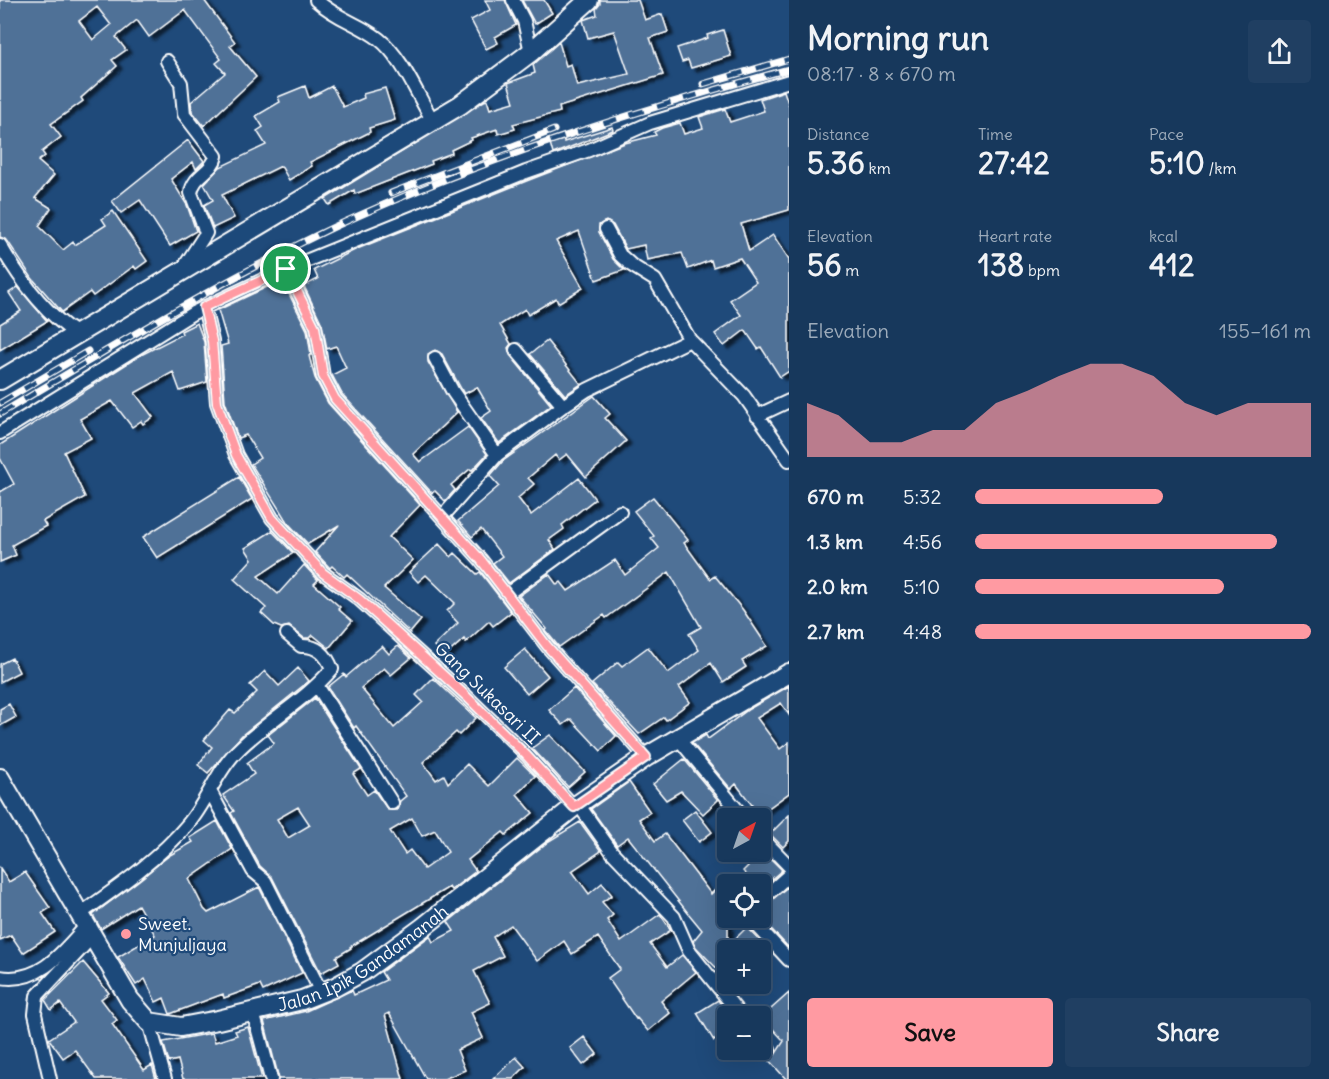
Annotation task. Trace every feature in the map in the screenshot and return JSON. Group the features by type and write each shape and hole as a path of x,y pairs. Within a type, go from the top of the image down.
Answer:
{"street":[{"path":"316,0 332,15 364,29 381,41 397,61 433,121"},
{"path":"513,0 524,21 531,52"},
{"path":"0,380 482,90 531,52 589,0"},
{"path":"167,61 181,83 184,114 216,156 214,164 192,186 191,193 206,233 203,242 178,274"},
{"path":"0,434 204,307 286,269 526,172 589,150 650,123 789,81"},
{"path":"606,229 620,255 655,280 690,340 744,396 789,460"},
{"path":"0,245 16,272 30,289 63,326 77,334"},
{"path":"286,269 315,327 323,376 328,389 443,516 481,560 547,646 646,757"},
{"name":"Gang Sukasari II","path":"204,307 212,341 217,403 236,455 272,518 323,573 359,599 466,696 576,805 612,852 674,916 689,951 733,1006"},
{"path":"443,516 497,455 563,406 587,390 690,340"},
{"path":"516,350 563,406"},
{"path":"435,358 453,392 497,455"},
{"path":"757,416 789,401"},
{"path":"507,594 620,513"},
{"path":"0,977 23,978 44,969 189,823 234,754 265,724 283,714 318,687 332,669 328,658 310,646 301,646 287,634"},
{"name":"Jalan Ipik Gandamanah","path":"149,1022 181,1027 253,1012 321,992 362,972 422,928 576,805 676,737 789,673"},
{"path":"318,687 392,803"},
{"path":"676,737 736,808"},
{"path":"0,778 130,1000 149,1022 165,1079"},
{"path":"210,791 253,871 265,881 321,992"},
{"path":"771,848 789,867"},
{"path":"771,891 789,875"},
{"path":"50,1079 35,1014 38,996 86,926"},
{"path":"759,928 789,960"},
{"path":"253,1012 271,1079"}],"building":[{"path":"0,0 204,0 235,42 230,46 256,77 204,126 192,111 191,102 225,73 216,63 221,59 185,10 149,37 137,20 116,37 126,50 112,60 117,66 81,98 83,101 51,124 61,137 42,152 45,156 38,161 54,175 35,198 51,208 39,226 63,250 73,242 75,245 106,225 102,219 113,211 147,261 136,269 134,266 93,296 90,292 62,312 32,278 7,240 0,237","holes":["97,7 111,25 93,40 79,21"]},
{"path":"485,0 505,0 516,25 495,37 498,43 486,49 471,20 490,10"},
{"path":"522,0 544,0 552,13 535,24"},
{"path":"600,0 638,0 645,20 662,14 668,32 650,38 663,75 559,107 560,112 513,124 515,129 498,134 497,129 471,138 472,140 451,150 452,153 431,161 432,164 355,194 354,190 329,205 325,199 484,101 487,100 490,109 514,102 508,83 535,73 533,65 559,42 566,66 571,64 577,86 629,74 614,31 588,38 583,20 597,15 596,9"},
{"path":"723,30 731,56 691,68 688,60 682,62 677,48 708,38 707,35"},
{"path":"305,86 309,98 332,86 343,107 364,98 363,94 385,88 395,120 369,128 370,132 310,162 312,166 289,180 281,166 222,195 234,218 213,228 204,205 213,200 204,184 220,167 266,145 257,131 263,127 256,116 280,102 278,97"},
{"path":"784,91 789,106 789,210 741,224 749,251 773,235 789,259 789,371 780,377 761,347 758,349 745,330 724,346 715,334 741,315 730,300 756,282 740,258 713,267 711,260 688,269 682,253 647,260 644,245 626,249 613,225 606,221 599,225 599,232 613,259 624,270 596,280 579,231 556,241 583,288 558,303 556,298 528,315 525,309 500,325 511,344 508,348 510,355 551,405 499,443 481,418 491,411 477,387 464,394 442,354 435,350 428,354 428,362 457,412 413,454 420,462 468,427 487,454 472,470 470,469 451,485 455,490 445,501 435,491 432,493 342,394 332,375 346,368 336,346 327,349 322,324 304,286 318,279 314,270 357,249 529,180 625,143 656,135 654,132 662,128 680,123 684,134 703,128 699,117 725,109 730,122 764,111 760,99"},
{"path":"612,127 613,130 553,154 550,143 564,140 564,142"},
{"path":"188,140 204,161 196,169 193,162 171,179 187,205 196,231 170,246 140,200 121,213 112,201"},
{"path":"282,280 307,330 311,355 309,356 315,378 328,403 420,505 389,537 413,560 384,588 421,620 410,633 347,574 344,577 332,566 330,568 315,552 339,525 308,544 287,522 251,464 260,458 246,435 238,438 225,401 221,346 228,344 218,310"},
{"path":"18,287 47,321 0,350 0,324 21,311 9,293"},
{"path":"197,323 204,342 207,382 180,391 173,372 135,393 153,417 143,424 141,421 132,427 112,401 80,419 91,438 64,452 85,497 43,521 46,526 12,545 16,555 0,562 0,492 14,484 0,458 0,445 139,356 182,334 181,331"},
{"path":"547,341 581,384 565,395 530,354"},
{"path":"594,396 610,414 605,418 626,441 586,477 567,454 559,460 555,455 528,478 534,484 518,498 531,515 579,478 595,499 562,525 564,529 549,540 555,549 509,583 493,563 502,556 481,529 472,537 458,521 499,486 490,476 503,461"},
{"path":"239,477 252,499 157,558 143,537"},
{"path":"653,497 688,540 684,543 710,579 715,576 743,610 767,646 742,661 746,667 723,682 711,663 679,687 690,702 666,720 664,717 639,734 592,684 618,662 622,666 648,647 668,673 699,650 689,634 701,627 669,572 606,618 604,615 559,647 519,596 549,574 557,585 561,582 568,591 615,560 625,575 659,548 651,538 654,536 634,511"},
{"path":"272,531 293,553 258,576 278,594 304,565 318,580 314,584 352,621 329,648 313,635 310,638 304,638 289,626 281,628 274,625 261,613 266,608 234,579 252,559 245,548"},
{"path":"439,544 451,557 455,553 477,574 480,572 511,612 493,626 489,621 466,642 464,639 444,657 434,646 458,623 447,611 455,603 426,575 418,582 409,572"},
{"path":"382,646 389,654 398,646 411,658 391,675 384,668 361,688 394,728 423,702 416,695 433,678 476,718 459,735 456,732 423,762 436,780 444,775 448,783 467,764 489,786 517,758 535,776 517,794 533,813 506,835 503,832 468,860 476,871 451,890 449,887 350,947 336,957 339,963 321,973 272,877 260,866 231,813 234,811 223,795 254,774 247,763 274,743 268,735 315,698 361,769 353,774 367,795 374,790 388,810 397,810 400,801 406,796 356,726 354,728 328,687 344,674 346,677","holes":["298,807 310,825 288,838 277,819","412,818 422,836 435,830 448,852 424,869 410,850 405,854 390,831"]},
{"path":"525,649 548,676 527,694 504,667"},
{"path":"12,658 19,672 0,682 0,664"},
{"path":"298,668 309,681 242,735 208,773 198,765 212,747 204,740 230,710 235,713 257,692 250,685 265,671 279,686"},
{"path":"789,686 789,715 781,703 757,718 780,749 789,742 789,793 768,808 750,808 752,805 736,784 731,789 692,743 706,735 708,739 749,709"},
{"path":"574,688 616,736 601,751 571,719 563,725 549,710"},
{"path":"9,704 16,717 0,726 0,709"},
{"path":"550,735 585,772 568,787 532,748"},
{"path":"684,759 718,800 703,814 681,791 666,800 653,784"},
{"path":"629,782 650,812 639,819 655,841 665,834 711,894 715,890 717,892 717,928 728,928 728,940 717,940 717,969 693,941 702,930 628,837 617,845 591,809"},
{"path":"695,810 712,832 699,842 682,820"},
{"path":"789,815 789,841 783,847 771,833"},
{"path":"217,821 232,849 189,879 204,909 208,913 259,887 302,973 263,991 260,985 224,998 223,994 170,1014 164,998 156,1002 145,979 136,985 118,957 155,935 138,905 101,929 93,915 170,855 193,842 190,838"},
{"path":"580,822 601,851 572,871 589,894 602,883 612,895 602,902 613,915 607,920 621,942 660,914 671,930 650,944 667,967 682,955 696,972 661,1001 670,1013 648,1031 636,1019 608,978 620,969 598,937 572,954 564,941 537,961 511,925 493,937 503,956 474,971 490,1003 471,1012 483,1038 457,1050 465,1070 444,1079 426,1079 389,1013 385,1015 403,1079 279,1079 264,1021 306,1011 352,990 354,995 386,980 381,972 430,936 433,942 454,931 448,922 549,841"},
{"path":"771,859 782,870 771,880 771,874 746,874 743,871 748,866 744,862 771,862"},
{"path":"0,868 9,882 25,872 50,908 42,913 55,932 23,953 11,935 0,940"},
{"path":"789,886 789,948 770,928 771,900"},
{"path":"746,928 759,940 734,940"},
{"path":"83,962 109,993 101,999 117,1020 112,1024 144,1070 152,1065 156,1079 96,1079 75,1050 63,1058 49,1039 74,1022 60,1003 51,1010 45,1000"},
{"path":"789,993 789,1079 786,1079 769,1060 784,1041 771,1027 771,1009"},
{"path":"718,1000 722,1006 717,1006 717,1039 714,1041 697,1013"},
{"path":"248,1027 262,1079 183,1079 178,1060 169,1062 163,1042 212,1033 215,1042 237,1035 235,1031"},
{"path":"584,1037 597,1054 583,1065 570,1048"},
{"path":"516,1057 525,1067 513,1079 493,1079"}],"railway":[{"path":"703,84 789,59"},
{"path":"0,414 208,292 336,226 446,179 559,138 616,119 789,69"},
{"path":"391,193 554,130"},
{"path":"0,403 88,351"}],"place":[{"name":"Sweet. Munjuljaya","path":"126,934"}],"route":[{"path":"286,269 315,327 323,376 335,399 414,483 481,560 547,646 646,757 574,807 526,755 418,651 359,599 304,556 272,518 236,455 217,403 212,341 204,307 286,269"}]}
